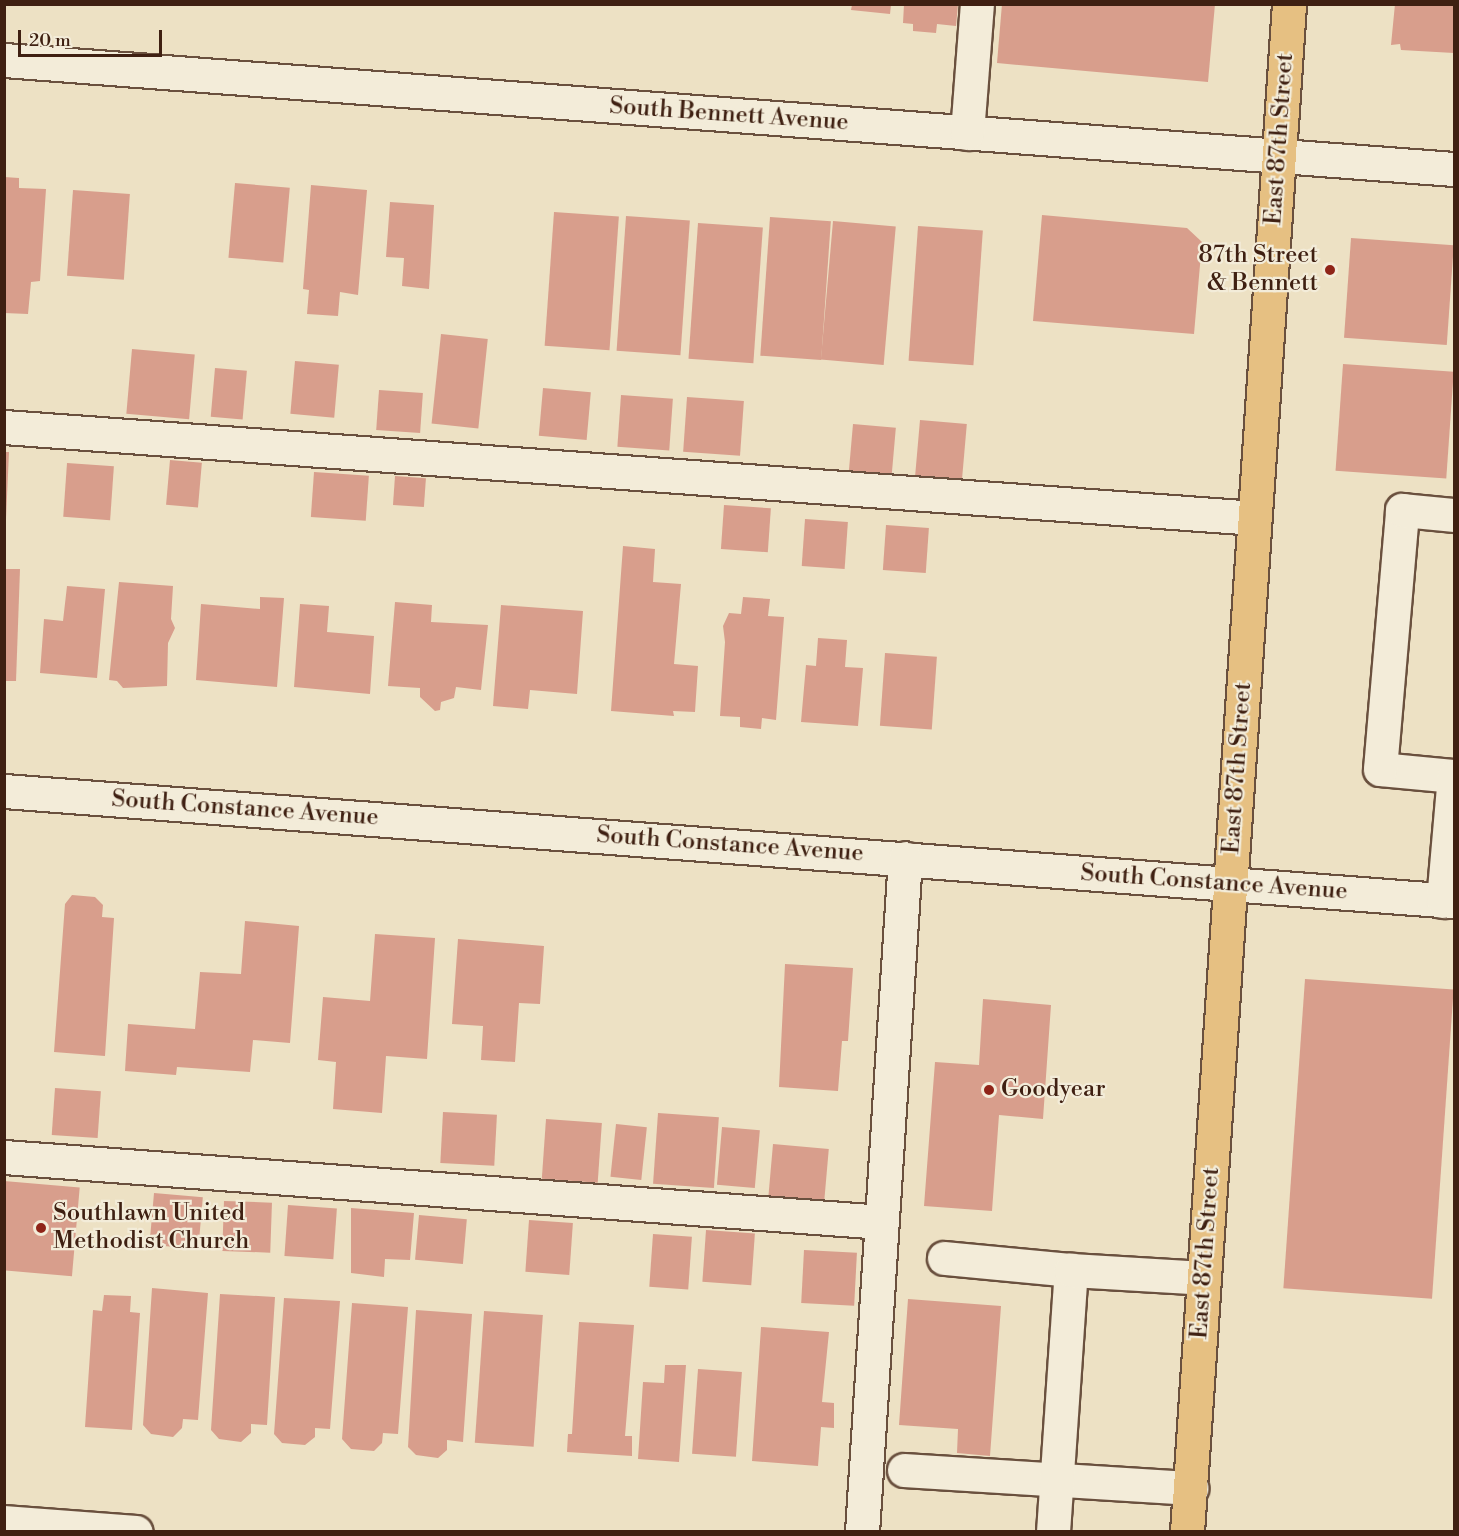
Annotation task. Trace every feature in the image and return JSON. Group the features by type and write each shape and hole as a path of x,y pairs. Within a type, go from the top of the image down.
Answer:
{"main road":[{"name":"East 87th Street","path":"1187,1532 1289,4"}],"street":[{"path":"967,133 977,4"},
{"name":"South Bennett Avenue","path":"4,60 1455,169"},
{"path":"4,427 1255,518"},
{"path":"1449,901 1454,776 1380,769 1402,510 1455,515"},
{"name":"South Constance Avenue","path":"4,791 1449,901"},
{"path":"862,1532 905,858"},
{"path":"4,1157 882,1222"},
{"path":"944,1258 1071,1270 1204,1278"},
{"path":"1053,1532 1071,1270"},
{"path":"904,1470 1191,1488"},
{"path":"4,1522 136,1532"}],"building":[{"path":"904,4 958,4 956,26 937,24 936,33 913,31 913,24 903,23"},
{"path":"1002,4 1215,4 1208,82 997,63"},
{"path":"1395,4 1454,4 1454,53 1401,50 1400,44 1391,45"},
{"path":"852,5 891,5 890,14 851,10"},
{"path":"4,177 19,178 19,188 46,189 40,281 31,282 28,314 4,313"},
{"path":"235,183 290,188 283,263 228,258"},
{"path":"311,185 367,190 358,295 340,292 338,316 307,314 309,290 303,289"},
{"path":"73,190 130,194 124,280 67,276"},
{"path":"390,202 434,205 429,289 402,286 404,258 386,257"},
{"path":"554,212 619,217 609,350 545,346"},
{"path":"1042,215 1187,228 1202,242 1194,334 1033,321"},
{"path":"626,216 690,220 680,355 617,351"},
{"path":"770,217 831,221 821,360 760,356"},
{"path":"833,221 896,226 884,365 821,359"},
{"path":"698,223 763,228 753,363 689,359"},
{"path":"918,226 983,231 973,365 909,361"},
{"path":"1351,238 1454,245 1447,345 1344,338"},
{"path":"441,334 488,339 478,428 432,424"},
{"path":"132,349 195,354 189,419 126,414"},
{"path":"295,361 339,365 334,418 290,414"},
{"path":"1343,364 1454,372 1446,478 1336,471"},
{"path":"215,368 247,371 243,420 211,417"},
{"path":"543,388 591,392 587,440 539,436"},
{"path":"379,390 423,393 420,433 376,430"},
{"path":"621,395 673,399 669,451 617,447"},
{"path":"687,397 744,401 740,456 683,452"},
{"path":"920,420 967,424 962,481 915,477"},
{"path":"853,424 896,428 892,476 849,472"},
{"path":"4,452 9,452 6,519 4,519"},
{"path":"170,460 202,463 198,508 166,505"},
{"path":"67,463 114,466 110,520 63,517"},
{"path":"314,472 369,476 366,521 311,517"},
{"path":"395,476 426,478 424,507 393,505"},
{"path":"724,505 771,508 768,552 721,549"},
{"path":"805,519 848,522 845,569 802,566"},
{"path":"886,525 929,528 926,573 883,570"},
{"path":"623,546 655,549 653,582 681,584 674,664 698,666 695,712 673,711 674,716 611,711"},
{"path":"4,569 20,569 16,681 4,681"},
{"path":"119,582 173,586 171,619 175,628 168,643 167,686 123,688 117,681 109,680"},
{"path":"67,586 105,589 97,678 40,673 44,619 63,621"},
{"path":"260,597 284,598 277,687 196,680 201,604 260,609"},
{"path":"743,597 770,599 768,616 784,617 776,720 762,718 761,729 740,727 740,717 720,716 725,642 723,626 729,613 741,614"},
{"path":"395,602 432,605 431,622 488,625 481,690 456,687 454,698 441,702 440,710 435,711 420,697 420,688 388,686"},
{"path":"300,604 329,606 327,632 374,636 370,694 294,687"},
{"path":"501,605 583,611 577,694 530,690 528,709 493,706"},
{"path":"818,638 847,640 845,667 863,668 858,726 801,722 806,665 816,666"},
{"path":"885,653 937,657 932,729 880,726"},
{"path":"72,895 95,897 103,905 102,917 114,918 105,1056 54,1052 65,904"},
{"path":"245,921 299,926 290,1043 253,1040 250,1072 177,1067 176,1075 125,1071 128,1024 195,1029 200,972 241,974"},
{"path":"375,934 435,938 427,1059 386,1056 382,1113 333,1109 336,1062 318,1060 323,997 370,1001"},
{"path":"458,939 544,946 540,1004 519,1003 515,1062 481,1060 483,1026 452,1024"},
{"path":"785,964 853,968 848,1041 842,1041 838,1091 779,1087"},
{"path":"1305,979 1454,989 1432,1299 1283,1288"},
{"name":"Goodyear","path":"983,999 1051,1005 1043,1119 999,1115 992,1211 924,1206 935,1062 979,1065"},
{"path":"55,1088 101,1091 98,1138 52,1135"},
{"path":"443,1112 497,1115 494,1166 440,1163"},
{"path":"658,1113 719,1117 714,1188 653,1184"},
{"path":"546,1119 602,1123 598,1183 542,1179"},
{"path":"616,1124 647,1127 641,1180 610,1177"},
{"path":"722,1127 760,1130 755,1188 717,1185"},
{"path":"773,1144 829,1149 824,1201 768,1196"},
{"name":"Southlawn United Methodist Church","path":"4,1181 80,1188 72,1276 4,1270"},
{"path":"154,1193 203,1197 198,1249 149,1245"},
{"path":"224,1201 272,1203 270,1253 222,1251"},
{"path":"288,1205 337,1208 333,1259 284,1256"},
{"path":"351,1208 414,1213 410,1260 385,1259 384,1277 351,1273"},
{"path":"419,1215 467,1219 463,1264 415,1260"},
{"path":"529,1220 573,1223 569,1275 525,1272"},
{"path":"706,1230 755,1233 751,1285 702,1282"},
{"path":"653,1234 692,1237 688,1290 649,1287"},
{"path":"804,1250 857,1253 854,1306 801,1303"},
{"path":"152,1288 208,1293 198,1420 183,1419 182,1428 173,1437 151,1434 143,1425"},
{"path":"220,1294 275,1297 267,1425 251,1424 251,1433 241,1442 219,1439 211,1430"},
{"path":"104,1295 131,1296 130,1312 140,1313 132,1430 85,1427 93,1310 102,1311"},
{"path":"284,1298 340,1301 330,1429 315,1428 315,1437 305,1445 282,1443 274,1434"},
{"path":"908,1299 1001,1306 990,1456 957,1453 958,1429 899,1425"},
{"path":"352,1303 408,1307 398,1434 383,1433 382,1443 374,1451 351,1449 342,1439"},
{"path":"416,1310 472,1314 463,1442 447,1440 447,1450 438,1458 416,1455 408,1447"},
{"path":"484,1311 543,1315 534,1447 475,1443"},
{"path":"579,1322 634,1325 625,1436 632,1436 632,1456 567,1452 568,1434 572,1434"},
{"path":"761,1327 829,1332 822,1402 834,1403 834,1428 821,1427 818,1466 752,1461"},
{"path":"665,1365 686,1365 679,1462 638,1459 643,1382 664,1383"},
{"path":"698,1369 742,1372 736,1457 692,1454"}],"place":[{"name":"87th Street & Bennett","path":"1330,270"},
{"name":"Goodyear","path":"989,1090"},
{"name":"Southlawn United Methodist Church","path":"41,1228"}]}
